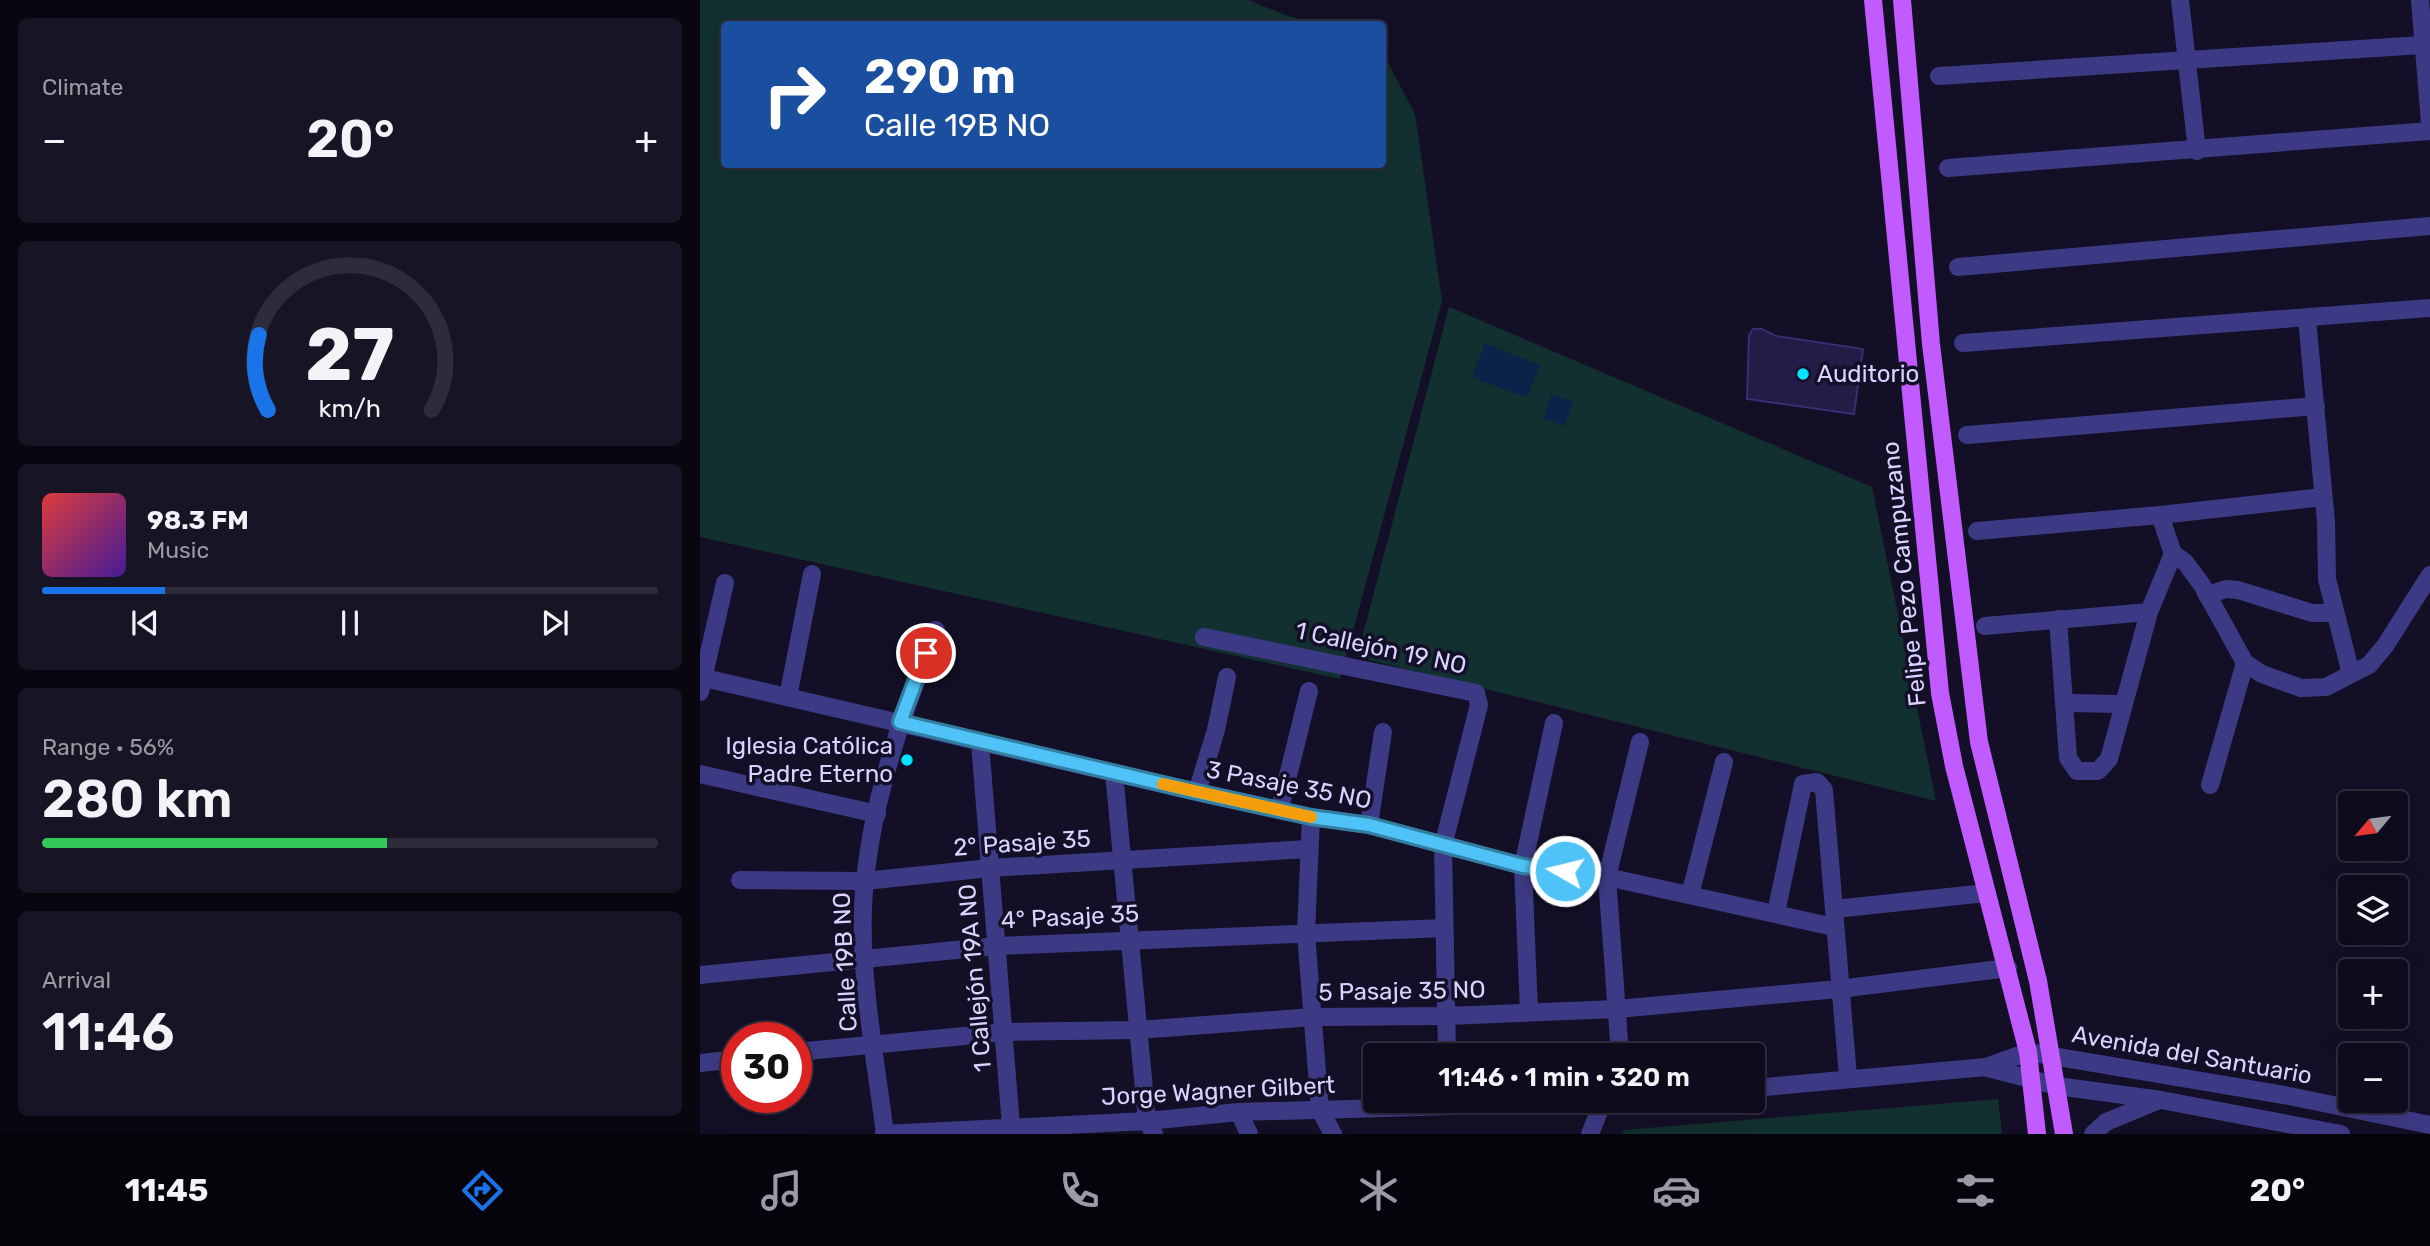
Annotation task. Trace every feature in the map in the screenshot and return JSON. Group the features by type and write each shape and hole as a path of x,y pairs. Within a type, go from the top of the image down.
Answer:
{"main road":[{"name":"Felipe Pezo Campuzano","path":"1873,0 1940,693 1954,766 2028,1052 2037,1134"},
{"path":"1902,0 1931,344 1979,742 1993,811 2035,968 2064,1134"}],"street":[{"path":"2180,0 2197,151"},
{"path":"2420,0 2430,123"},
{"path":"1938,76 2422,45"},
{"path":"1948,168 2197,151 2430,131"},
{"path":"1958,267 2430,226"},
{"path":"1963,343 2430,308"},
{"path":"2307,319 2316,406 2327,579 2351,674"},
{"path":"1967,435 2316,406"},
{"path":"1977,531 2323,497"},
{"path":"2058,619 2068,758 2077,771 2098,771 2106,766 2149,612 2172,554 2160,515"},
{"path":"2172,554 2185,562 2245,663 2262,674 2301,688 2326,687 2369,665 2385,646 2430,575"},
{"path":"788,697 812,575"},
{"path":"701,682 725,583"},
{"path":"2207,595 2226,589 2238,590 2312,613 2335,613"},
{"path":"1985,626 2149,612"},
{"name":"Calle 19B NO","path":"885,1134 865,959 865,881 877,814 900,722 936,629"},
{"name":"1 Callejón 19 NO","path":"1204,637 1476,693 1479,705 1443,846 1447,1043"},
{"path":"2210,785 2245,663"},
{"path":"1197,792 1216,730 1227,677"},
{"name":"3 Pasaje 35 NO","path":"701,682 788,697 1311,817 1369,825 1523,866 1607,877 1776,912 1834,918"},
{"path":"1280,808 1309,691"},
{"path":"2066,703 2123,704"},
{"path":"1529,1012 1523,866 1555,723"},
{"path":"1369,825 1383,732"},
{"path":"1619,1043 1607,877 1640,742"},
{"name":"1 Callejón 19A NO","path":"980,743 1006,1032 1011,1126"},
{"path":"1690,895 1724,762"},
{"path":"1107,1134 1147,1125 1114,773"},
{"path":"700,774 877,814"},
{"path":"1776,912 1803,784 1813,782 1822,785 1824,790 1848,1077"},
{"path":"1311,817 1306,933 1320,1110 1333,1134"},
{"name":"2° Pasaje 35","path":"740,880 865,881 990,868 1308,849"},
{"path":"1834,918 1986,892"},
{"name":"4° Pasaje 35","path":"700,975 997,946 1130,938 1444,928"},
{"name":"5 Pasaje 35 NO","path":"812,1050 1006,1032 1138,1030 1312,1017 1447,1016 1617,1009 1839,989 2008,968"},
{"path":"1765,1087 1848,1077 1986,1068 2028,1052"},
{"name":"Avenida del Santuario","path":"2028,1052 2284,1095 2430,1125"},
{"path":"700,1063 721,1061"},
{"name":"Avenida del Santuario","path":"1986,1068 2032,1077 2057,1086 2161,1100 2342,1134"},
{"path":"2093,1134 2106,1122 2161,1100"},
{"name":"Jorge Wagner Gilbert","path":"885,1134 1011,1126 1147,1125 1239,1112 1363,1108"},
{"path":"1239,1112 1249,1134"},
{"path":"1590,1134 1598,1113"}],"green space":[{"path":"700,0 1248,0 1291,17 1316,21 721,21 721,168 1386,168 1386,59 1415,114 1442,301 1340,679 700,537"},
{"path":"1449,307 1872,487 1936,801 1357,657"},
{"path":"1998,1099 2002,1134 1622,1134 1624,1130"}],"water":[{"path":"1485,343 1540,365 1527,398 1472,377"},
{"path":"1552,394 1573,402 1565,426 1544,418"}],"building":[{"name":"Auditorio","path":"1753,329 1762,329 1776,336 1863,349 1854,414 1747,399 1749,335"}],"slow traffic":[{"path":"1163,784 1311,817"}],"place":[{"name":"Auditorio","path":"1803,374"},
{"name":"Iglesia Católica Padre Eterno","path":"907,760"}],"route":[{"path":"926,653 900,722 1197,792 1280,808 1311,817 1369,825 1523,866 1565,871"}]}
